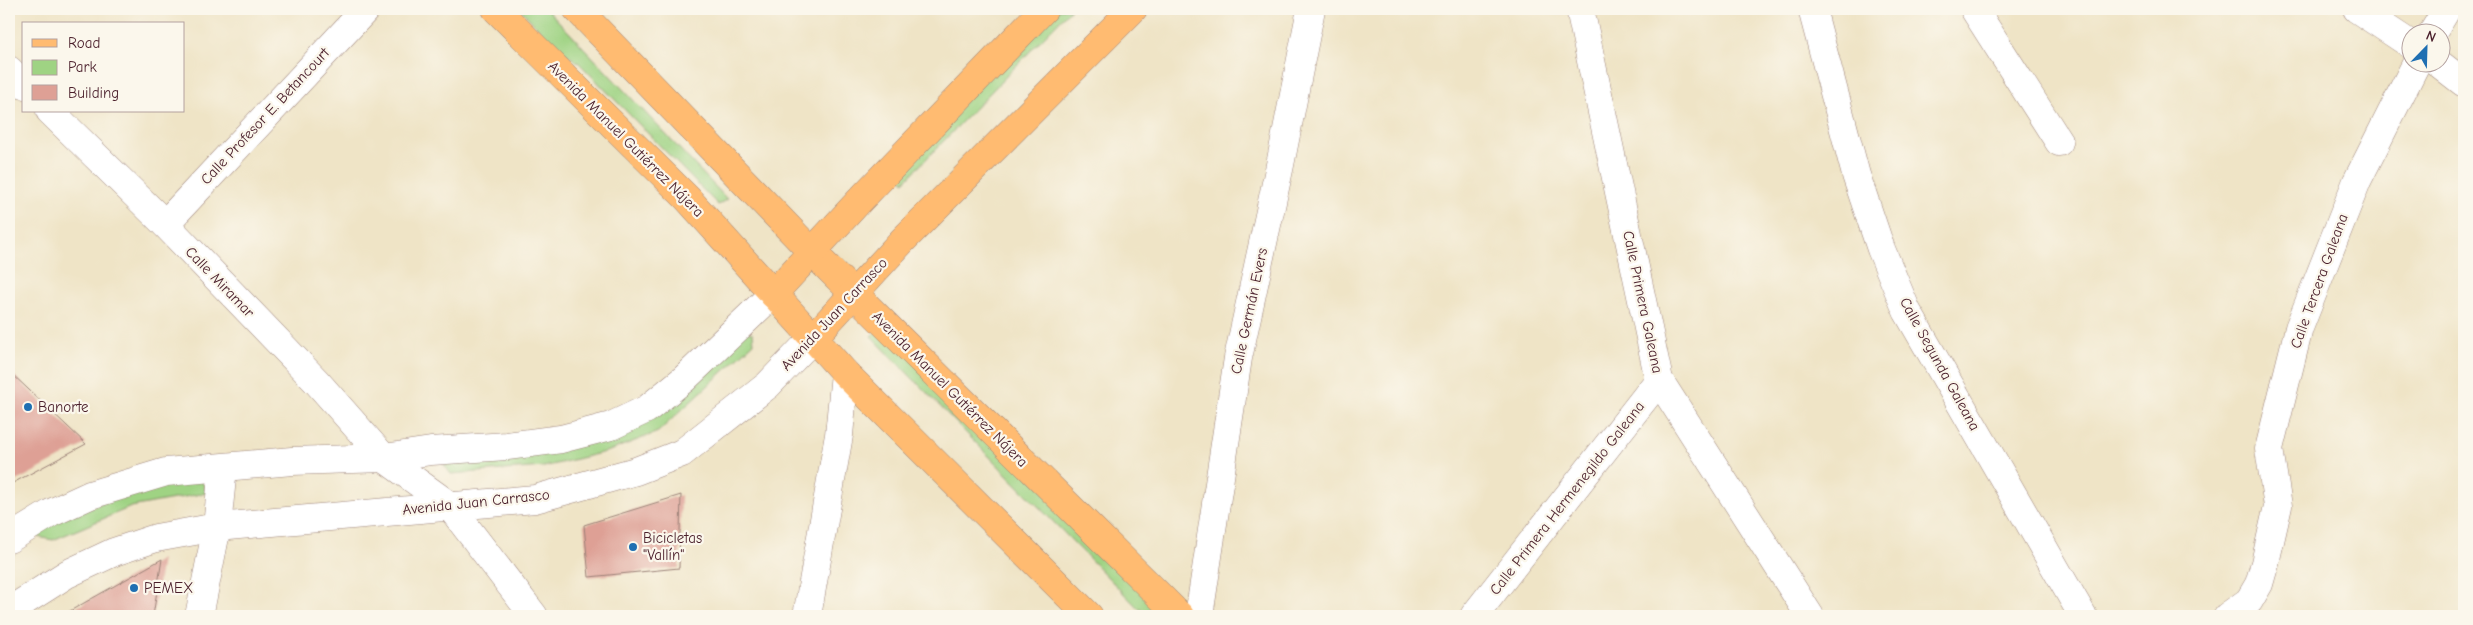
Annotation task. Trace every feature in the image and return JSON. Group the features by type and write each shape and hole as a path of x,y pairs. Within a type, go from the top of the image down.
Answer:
{"main road":[{"name":"Avenida Manuel Gutiérrez Nájera","path":"496,9 687,198 845,373 1089,616"},
{"name":"Avenida Manuel Gutiérrez Nájera","path":"577,9 812,252 1180,616"},
{"path":"773,294 1044,9"},
{"name":"Avenida Juan Carrasco","path":"814,337 902,241 1133,9"}],"street":[{"name":"Calle Profesor E. Betancourt","path":"164,224 366,9"},
{"name":"Calle Germán Evers","path":"1199,616 1238,358 1278,175 1310,9"},
{"name":"Calle Primera Galeana","path":"1580,9 1659,380 1810,616"},
{"name":"Calle Segunda Galeana","path":"1812,9 1856,175 1881,249 1907,311 2083,616"},
{"path":"1974,9 2059,142"},
{"path":"2357,9 2400,37"},
{"path":"2439,22 2447,9"},
{"path":"9,70 22,83"},
{"name":"Calle Tercera Galeana","path":"2228,616 2249,601 2259,584 2265,563 2278,506 2269,449 2299,328 2357,181 2412,72"},
{"path":"2450,72 2464,82"},
{"name":"Calle Miramar","path":"51,112 164,224 318,382 384,458 449,505 534,616"},
{"path":"9,539 51,513 90,495 166,472 292,461 384,458 431,450 516,445 561,439 611,426 647,409 684,379 773,294"},
{"name":"Avenida Juan Carrasco","path":"12,603 114,552 156,538 217,527 449,505 535,499 636,471 682,453 768,385 814,337"},
{"path":"807,616 839,434 845,373"},
{"name":"Calle Primera Hermenegildo Galeana","path":"1482,613 1659,380"},
{"path":"199,616 217,527 223,468"}],"green space":[{"path":"520,9 547,9 727,199 718,205 579,63 556,47"},
{"path":"1045,9 1071,9 904,182 891,163"},
{"path":"887,323 1161,603 1156,612 1139,609 871,336"},
{"path":"742,331 753,333 754,343 658,432 609,451 544,467 451,474 444,465 449,454 601,439"},
{"path":"202,480 206,493 131,507 53,540 38,537 40,528 130,491"}],"building":[{"name":"Banorte","path":"9,371 86,444 9,485"},
{"name":"Bicicletas \"Vallín\"","path":"681,495 679,568 589,577 584,525"},
{"name":"PEMEX","path":"162,559 153,616 61,616"}],"place":[{"name":"Banorte","path":"28,407"},
{"name":"Bicicletas \"Vallín\"","path":"633,547"},
{"name":"PEMEX","path":"134,588"}]}
